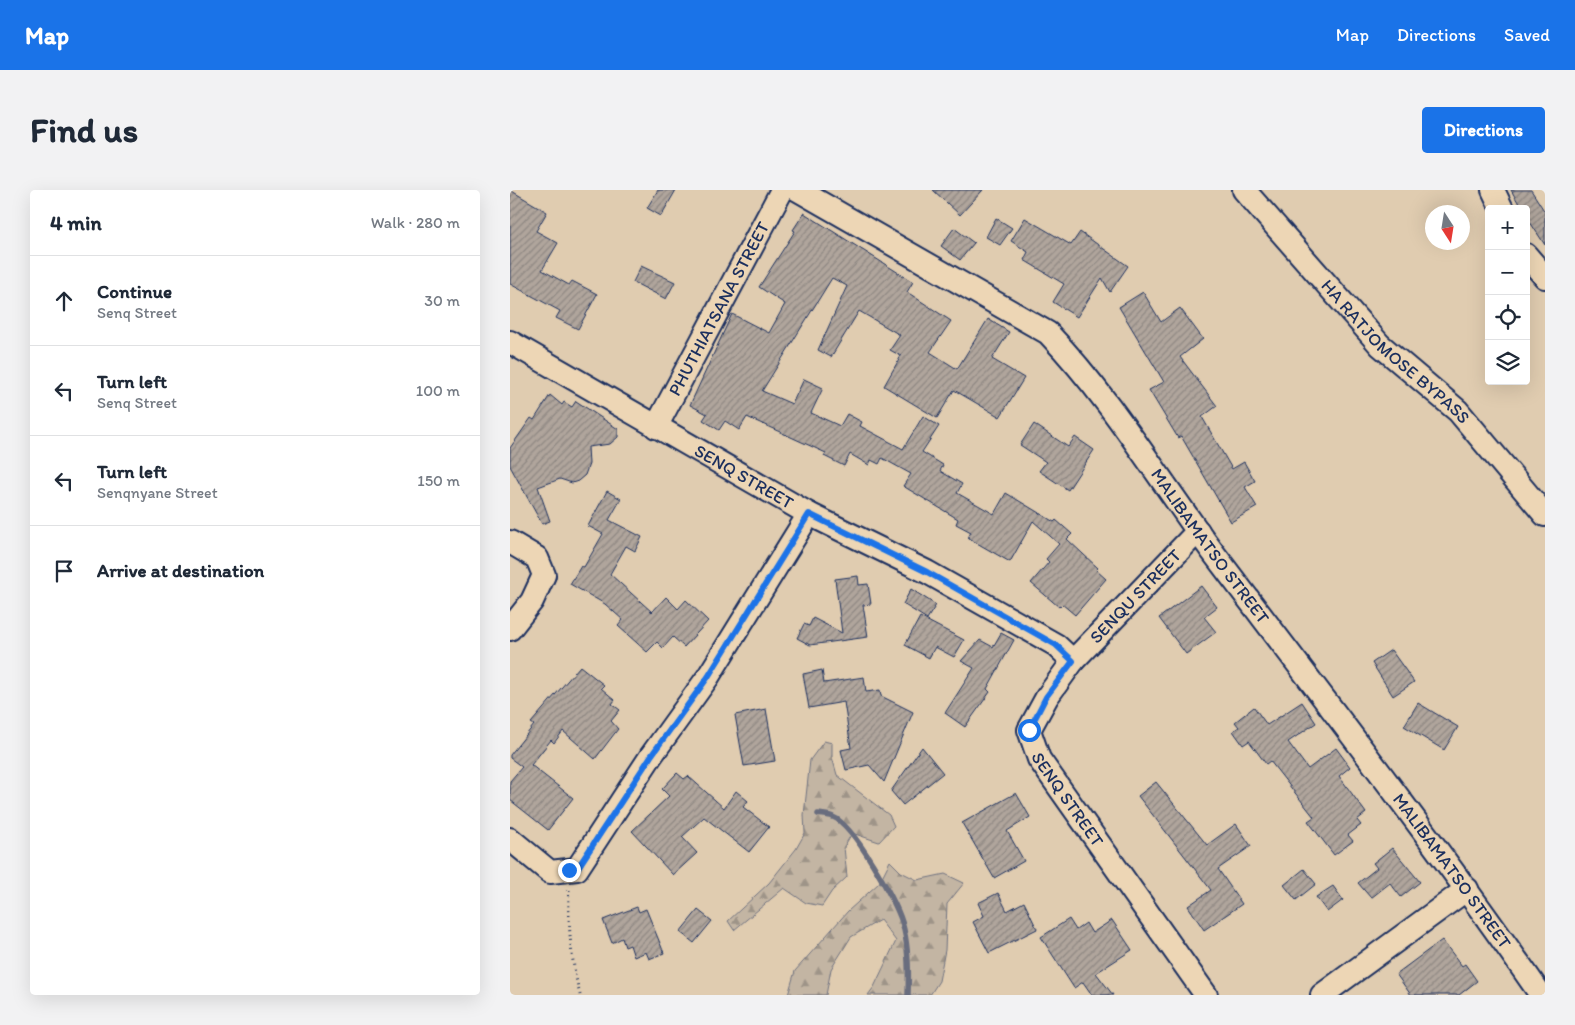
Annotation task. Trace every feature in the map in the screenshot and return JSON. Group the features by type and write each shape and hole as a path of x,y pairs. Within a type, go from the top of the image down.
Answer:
{"street":[{"name":"PHUTHIATSANA STREET","path":"656,427 782,190"},
{"name":"MALIBAMATSO STREET","path":"798,190 1048,333 1078,364 1198,531 1467,889 1541,995"},
{"name":"HA RATJOMOSE BYPASS","path":"1244,190 1380,345 1458,410 1545,515"},
{"path":"1493,190 1500,205"},
{"path":"1530,260 1545,277"},
{"name":"SENQ STREET","path":"510,342 809,514 927,572 1056,645 1073,661 1046,697 1029,730 1039,759 1206,995"},
{"path":"510,839 550,872 577,869 651,756 708,677 809,514"},
{"name":"SENQU STREET","path":"1073,661 1198,531"},
{"path":"510,542 538,558 544,575 532,601 510,629"},
{"path":"1322,995 1467,889"}],"path":[{"path":"569,870 568,918 572,964 580,995"}],"green space":[{"path":"824,741 832,743 832,757 837,775 889,815 894,826 879,842 852,833 844,847 847,877 832,891 822,906 806,903 784,888 734,930 728,921 769,883 796,849 805,833 804,815 810,760"},
{"path":"890,861 901,872 917,880 945,874 964,883 947,904 945,950 939,981 930,995 868,995 874,987 896,941 880,920 851,937 831,969 826,995 788,995 795,971 848,911 879,883"}],"building":[{"path":"510,190 547,212 536,231 558,243 542,270 569,285 572,281 597,294 578,329 556,318 560,311 510,284"},
{"path":"658,190 676,190 661,216 647,208"},
{"path":"933,190 983,190 960,215"},
{"path":"1511,190 1531,190 1545,212 1545,245 1530,222 1530,205 1520,205"},
{"path":"804,213 913,282 907,292 951,321 930,352 957,369 988,319 1009,332 992,359 1024,378 1000,417 954,390 937,418 884,386 901,356 890,350 900,335 859,311 831,357 818,350 847,286 832,278 762,391 792,404 804,379 823,388 811,413 840,426 847,414 862,422 860,426 903,449 923,416 939,426 922,452 943,465 940,471 962,484 957,493 994,514 1006,493 1054,522 1056,520 1072,534 1067,539 1098,568 1096,570 1106,579 1075,615 1062,604 1059,607 1031,583 1049,562 1046,559 1059,544 1033,521 1010,562 968,538 971,532 956,524 958,519 903,486 911,474 882,458 879,464 871,460 869,465 850,454 844,466 824,456 826,453 747,417 739,430 725,421 719,430 703,420 707,414 690,405 732,314 769,333 785,304 759,287 795,231 793,230"},
{"path":"996,218 1012,228 1000,245 986,237"},
{"path":"1025,218 1071,245 1080,232 1128,266 1110,292 1102,278 1077,317 1053,302 1064,284 1024,260 1028,252 1011,241"},
{"path":"954,228 974,243 960,260 941,246"},
{"path":"641,266 675,282 666,299 633,282"},
{"path":"1143,292 1161,322 1180,308 1203,339 1180,357 1217,406 1202,417 1232,469 1244,462 1255,481 1245,487 1257,507 1231,522 1181,436 1178,438 1149,390 1164,382 1119,307"},
{"path":"550,395 562,405 564,402 572,407 576,401 618,429 618,437 610,444 588,447 589,464 585,475 578,481 572,483 560,479 538,487 550,521 542,524 510,466 510,448 531,418 534,420"},
{"path":"1034,424 1068,447 1075,437 1094,450 1068,490 1039,471 1046,462 1020,445"},
{"path":"607,491 621,499 609,520 642,537 635,551 626,546 610,574 652,612 666,597 678,609 686,600 708,621 684,647 673,637 663,648 657,642 647,652 618,626 623,620 605,604 570,584 581,566 584,567 603,534 588,526"},
{"path":"858,576 859,585 868,584 871,604 863,605 868,637 810,645 797,638 804,624 809,626 813,618 842,633 835,579"},
{"path":"1201,586 1217,607 1204,617 1216,632 1186,654 1159,618"},
{"path":"911,589 936,605 927,619 903,604"},
{"path":"920,617 964,640 954,657 935,647 929,658 905,645"},
{"path":"1001,633 1014,640 987,689 990,692 965,727 945,713 974,668 961,661 980,640 993,647"},
{"path":"1391,650 1414,682 1393,696 1372,663"},
{"path":"580,666 604,685 601,688 615,700 612,704 620,710 611,721 618,729 595,759 563,731 554,743 551,740 531,765 573,798 548,830 510,800 510,781 522,767 510,758 510,755 534,725 531,723"},
{"path":"822,670 824,683 864,677 866,692 880,690 881,696 913,712 884,782 869,765 846,770 841,750 851,748 844,702 809,708 803,674"},
{"path":"1302,702 1316,723 1288,742 1308,769 1336,748 1350,767 1339,776 1366,813 1357,820 1361,825 1348,835 1353,841 1334,855 1308,821 1314,817 1270,761 1266,764 1249,741 1243,745 1233,731 1239,727 1235,722 1254,707 1267,725"},
{"path":"1418,703 1458,727 1444,750 1404,726"},
{"path":"766,709 775,761 744,766 735,715"},
{"path":"922,747 943,773 903,805 891,791"},
{"path":"677,773 684,779 688,776 724,808 736,791 748,801 743,807 769,827 749,852 704,817 682,837 697,853 673,875 632,831 669,796 662,789"},
{"path":"1156,782 1207,845 1236,824 1251,846 1218,869 1242,904 1204,930 1188,906 1211,890 1138,796"},
{"path":"1016,793 1030,817 1007,831 1024,861 994,878 962,823"},
{"path":"1392,848 1420,882 1401,897 1390,883 1371,898 1358,883 1377,868 1373,863"},
{"path":"1304,869 1316,884 1296,900 1284,885"},
{"path":"1333,886 1343,900 1327,912 1316,897"},
{"path":"998,893 1007,911 1024,902 1037,929 989,953 973,922 984,916 978,903"},
{"path":"637,907 639,912 646,909 664,953 649,959 646,952 634,957 630,945 625,947 622,938 612,943 603,920"},
{"path":"698,910 712,921 694,943 680,932"},
{"path":"1069,919 1076,930 1086,923 1092,933 1112,920 1132,950 1096,973 1113,995 1092,995 1083,982 1074,988 1041,937"},
{"path":"1442,940 1462,966 1465,964 1477,981 1459,995 1411,995 1396,974"}],"waterway":[{"path":"818,814 833,817 842,823 852,834 873,864 891,897 902,922 906,940 908,995"}],"route":[{"path":"569,870 577,869 688,701 708,677 809,514 927,572 1056,645 1073,661 1046,697 1029,730"}]}
